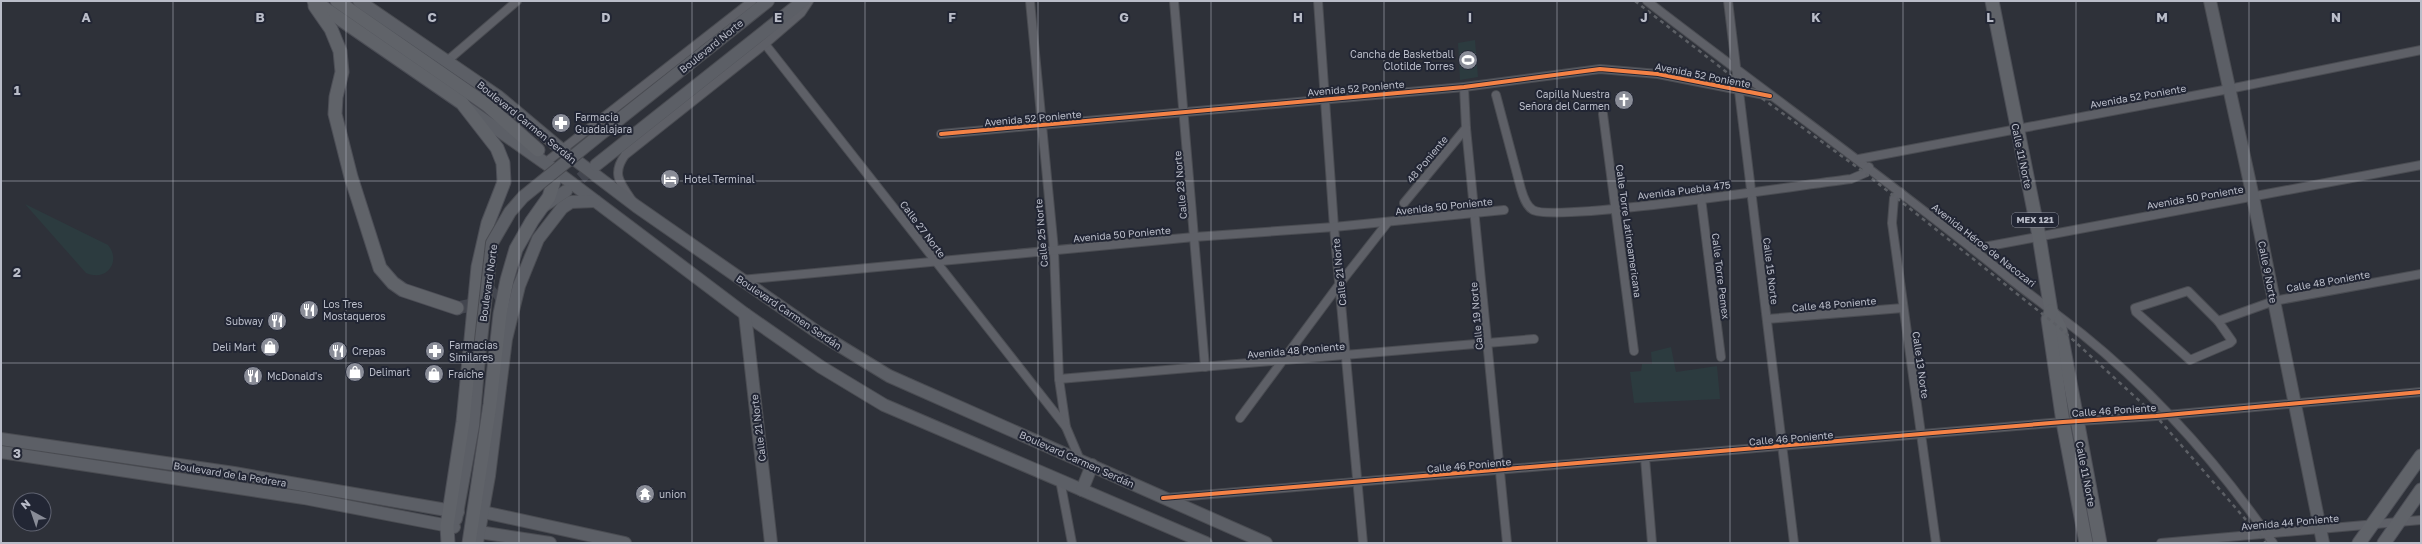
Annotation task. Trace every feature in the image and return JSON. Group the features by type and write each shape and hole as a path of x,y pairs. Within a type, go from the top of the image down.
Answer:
{"main road":[{"name":"Boulevard Carmen Serdán","path":"313,1 452,95 467,108 545,163 745,314 821,367 884,405 1206,543"},
{"path":"313,1 331,29 340,51 342,72 336,97 335,114 351,177 380,268 393,283 404,290 457,308"},
{"path":"337,1 487,105 538,150"},
{"name":"Boulevard Carmen Serdán","path":"360,1 499,97 561,149 636,206 817,332 890,376 1266,543"},
{"name":"Boulevard Norte","path":"454,512 473,426 492,243 510,212 523,197 597,137 744,8 768,1"},
{"name":"Boulevard Norte","path":"596,165 803,1"},
{"name":"Calle 11 Norte","path":"1992,1 2016,128 2039,236 2051,311 2048,319 2069,421 2100,543"},
{"name":"Calle 9 Norte","path":"2210,1 2253,197 2323,543"},
{"path":"450,533 454,512 478,267 488,223 500,195 505,173 497,148 467,108"},
{"path":"542,207 552,192 554,181"},
{"name":"Boulevard Norte","path":"469,543 490,404 500,314 507,280 516,249 542,207 566,191"},
{"path":"550,543 478,537 483,512 506,339 519,286 538,240 562,208 571,202 595,201"},
{"path":"498,290 507,280"},
{"name":"Calle 21 Norte","path":"745,314 771,543"},
{"name":"Calle 11 Norte","path":"2069,421 2086,543"},
{"name":"Boulevard de la Pedrera","path":"1,439 234,473 454,512"},
{"name":"Boulevard de la Pedrera","path":"1,452 304,498 450,533"},
{"path":"2359,543 2421,456"},
{"path":"1082,490 1092,465"},
{"path":"2384,543 2421,490"},
{"path":"483,512 625,543"}],"street":[{"path":"447,61 517,1"},
{"name":"Boulevard Norte","path":"545,163 752,1"},
{"path":"636,206 619,179 617,170 625,154 765,44 801,13 809,1"},
{"name":"Calle 25 Norte","path":"1030,1 1040,125 1054,250 1059,379 1066,427 1080,460"},
{"name":"Calle 23 Norte","path":"1174,1 1205,367"},
{"name":"Calle 21 Norte","path":"1318,1 1334,227 1341,282 1363,543"},
{"name":"Avenida Héroe de Nacozari","path":"1647,1 1770,96 1859,159 2082,335 2169,414 2219,471 2273,543"},
{"name":"Calle 15 Norte","path":"1728,1 1750,192 1794,543"},
{"name":"Calle 27 Norte","path":"765,44 840,137 935,262 1066,427"},
{"name":"Avenida 52 Poniente","path":"1859,159 2016,128 2229,89 2421,50"},
{"name":"Avenida 52 Poniente","path":"941,134 1326,98 1464,87 1600,69 1658,74 1770,96"},
{"name":"Calle 19 Norte","path":"1464,87 1466,128 1476,212 1507,543"},
{"name":"Avenida Puebla 475","path":"1496,95 1521,189 1527,204 1533,210 1552,213 1616,209 1750,192"},
{"name":"Calle Torre Latinoamericana","path":"1603,114 1634,351"},
{"name":"48 Poniente","path":"1404,203 1466,128"},
{"name":"Avenida 50 Poniente","path":"1973,249 2421,165"},
{"path":"1750,192 1851,179 1865,173 1869,167"},
{"name":"Calle 13 Norte","path":"1900,192 1894,198 1892,223 1936,543"},
{"name":"Calle Torre Pemex","path":"1701,198 1721,357"},
{"name":"Avenida 50 Poniente","path":"741,280 1194,237 1334,227 1504,210"},
{"path":"1240,418 1341,282 1388,222"},
{"name":"Calle 48 Poniente","path":"2218,321 2274,301 2421,274"},
{"path":"2188,291 2218,321 2232,340 2230,343 2190,360 2136,312 2135,308 2188,291"},
{"name":"Calle 48 Poniente","path":"1767,319 1903,308"},
{"name":"Avenida 48 Poniente","path":"1059,379 1347,356 1534,339"},
{"name":"Calle 46 Poniente","path":"1163,498 1920,435 2069,421 2295,404 2421,392"},
{"path":"1645,458 1652,543"},
{"path":"1060,480 1072,543"},
{"name":"Avenida 44 Poniente","path":"2161,543 2244,540 2267,534 2371,526 2421,520"}],"shaded area":[{"name":"Cancha de Basketball Clotilde Torres","path":"1475,40 1478,77 1460,80 1458,43"},
{"path":"25,204 108,245 112,251 113,258 110,269 100,275 86,273"},
{"path":"1671,347 1676,372 1717,366 1720,399 1634,403 1630,372 1641,371 1642,364 1652,364 1651,352"}],"tunnel":[{"path":"567,190 596,165"},
{"path":"457,308 482,303 498,291"}],"railway":[{"path":"1635,1 1738,81 1865,173 2060,328 2156,416 2266,543"}],"cycle path":[{"path":"941,134 1464,87 1600,69 1658,74 1770,96"},
{"path":"1163,498 2063,422 2156,416 2421,392"}],"place":[{"name":"Cancha de Basketball Clotilde Torres","path":"1468,60"},
{"name":"Capilla Nuestra Señora del Carmen","path":"1624,100"},
{"name":"Farmacia Guadalajara","path":"561,123"},
{"name":"Hotel Terminal","path":"670,179"},
{"name":"Los Tres Mostaqueros","path":"309,310"},
{"name":"Subway","path":"277,321"},
{"name":"Deli Mart","path":"270,347"},
{"name":"Crepas","path":"338,351"},
{"name":"Farmacias Similares","path":"435,351"},
{"name":"Delimart","path":"355,372"},
{"name":"Fraiche","path":"434,374"},
{"name":"McDonald's","path":"253,376"},
{"name":"union","path":"645,494"}]}
